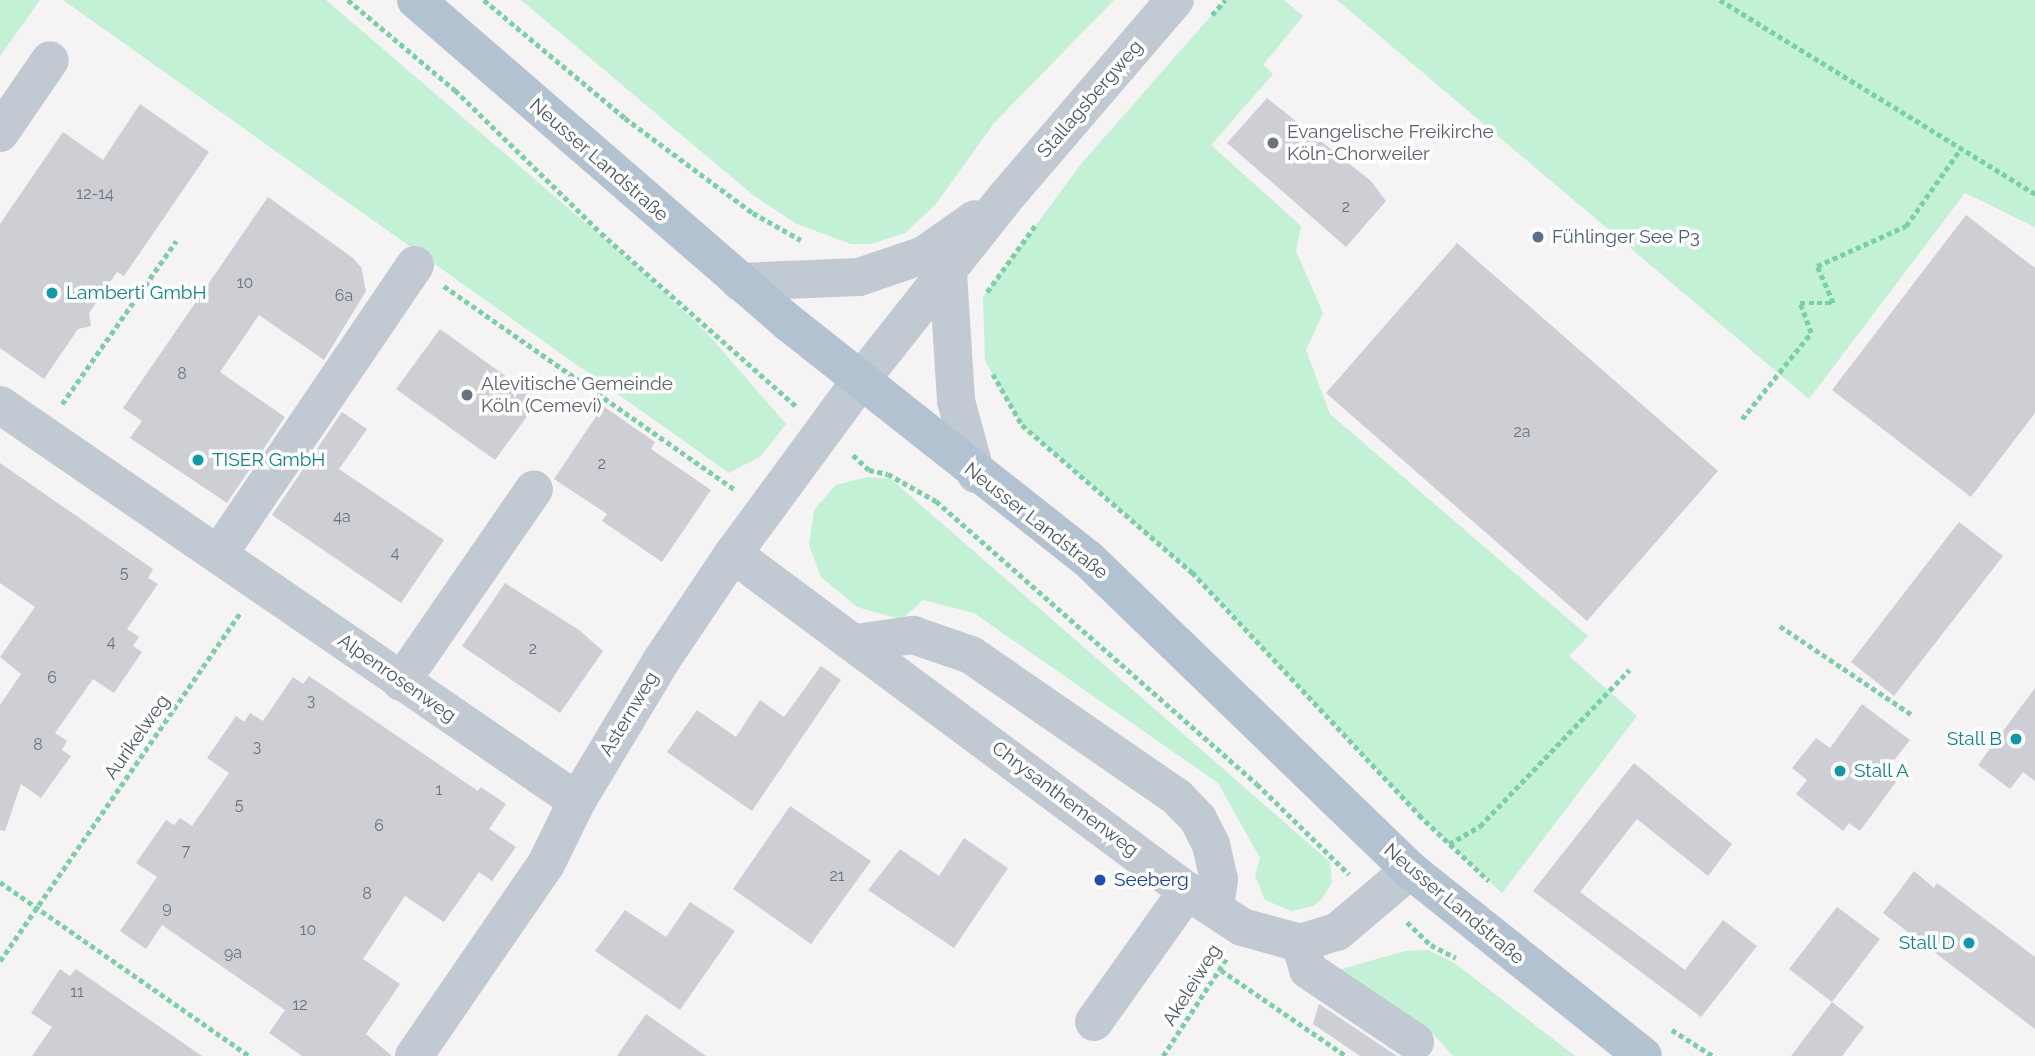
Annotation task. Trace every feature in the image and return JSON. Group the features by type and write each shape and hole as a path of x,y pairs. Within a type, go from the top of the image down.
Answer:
{"main road":[{"name":"Neusser Landstraße","path":"416,0 740,282 859,381 1087,558 1413,873 1643,1056"}],"street":[{"name":"Stallagsbergweg","path":"859,381 948,273 1005,198 1175,0"},
{"path":"0,133 50,60"},
{"name":"Stallagsbergweg","path":"740,282 859,277 924,255 1005,198"},
{"path":"220,552 415,265"},
{"path":"948,273 950,361 956,401 976,474"},
{"name":"Asternweg","path":"414,1056 545,864 577,801 661,661 733,554 859,381"},
{"name":"Alpenrosenweg","path":"0,405 43,431 220,552 401,682 577,801"},
{"path":"401,682 534,489"},
{"name":"Chrysanthemenweg","path":"733,554 1214,909 1300,943"},
{"path":"856,643 913,635 971,655 1177,797 1198,819 1211,845 1219,879 1214,909 1094,1023"},
{"path":"1413,873 1337,932 1300,943 1308,970 1415,1042"}],"path":[{"path":"348,0 456,90 601,233 869,470 888,474 936,501 1257,784 1349,874 1382,898 1431,945 1461,960"},
{"path":"484,0 625,118 753,213 814,246"},
{"path":"1207,20 1225,0"},
{"path":"1720,0 1962,146 2035,194"},
{"path":"1742,419 1811,334 1800,303 1833,303 1817,266 1906,226 1962,146"},
{"path":"983,296 1040,219"},
{"path":"43,431 176,241"},
{"path":"415,265 764,511"},
{"path":"950,361 985,361 1023,425 1192,572 1449,844 1493,885"},
{"name":"Aurikelweg","path":"0,961 261,583"},
{"path":"1780,626 1911,715"},
{"path":"1413,873 1449,844 1479,826 1629,670"},
{"path":"0,882 249,1056"},
{"name":"Akeleiweg","path":"1163,1056 1221,970 1214,909"},
{"path":"1221,970 1343,1055"},
{"path":"1661,1023 1713,1056"}],"green space":[{"path":"0,0 40,0 0,56"},
{"path":"63,0 326,0 631,262 707,333 786,424 761,456 729,473"},
{"path":"521,0 1114,0 994,123 936,204 905,233 871,244 851,244 797,224 753,195"},
{"path":"1225,0 1284,0 1303,16 1263,65 1273,74 1211,145 1301,226 1296,251 1323,313 1306,350 1330,414 1588,636 1569,656 1637,716 1502,893 1419,815 1192,572 1022,425 985,361 983,297 1081,164"},
{"path":"1337,0 2035,0 2035,227 1965,193 1809,399"},
{"path":"868,477 891,479 1330,862 1332,882 1323,898 1314,906 1291,911 1265,900 1255,875 1260,858 1218,783 974,613 923,600 902,619 885,615 857,607 821,577 809,545 814,510 836,485"},
{"path":"1428,950 1456,964 1575,1056 1453,1056 1433,1034 1338,970 1405,951"}],"building":[{"path":"1267,98 1371,181 1386,201 1346,247 1227,143"},
{"path":"140,104 209,152 124,276 117,272 89,313 91,326 78,329 44,379 0,348 0,224 63,132 103,160"},
{"path":"268,197 353,258 361,267 366,291 324,360 259,315 220,372 285,417 227,503 130,438 142,421 123,408"},
{"path":"1966,215 2035,268 2035,413 1971,497 1832,390"},
{"path":"1457,243 1718,471 1587,621 1326,393"},
{"name":"Alevitische Gemeinde Köln (Cemevi)","path":"440,329 539,400 495,460 396,389"},
{"path":"603,406 655,442 651,449 711,490 662,562 602,521 607,514 554,479"},
{"path":"342,412 367,429 339,469 444,540 401,603 272,515"},
{"path":"0,463 153,569 148,578 158,584 127,629 139,637 133,646 142,652 114,693 93,679 55,733 67,741 62,750 71,756 41,798 21,784 5,831 0,830 0,705 21,674 0,657 35,607 0,583"},
{"path":"1959,522 2003,556 1894,696 1851,662"},
{"path":"505,583 579,630 603,651 560,713 462,646"},
{"path":"821,666 841,680 752,811 667,752 697,710 736,737 760,700 784,717"},
{"path":"309,676 478,791 481,787 506,804 489,829 516,847 492,881 479,872 444,922 405,896 363,959 400,984 366,1034 392,1056 302,1056 269,1033 285,1010 162,925 146,949 120,931 157,877 136,863 166,820 174,825 180,818 192,826 229,773 207,758 236,716 244,722 250,713 263,721 293,677 303,684"},
{"name":"Stall B","path":"2035,688 2035,781 2023,772 2010,789 1978,765"},
{"name":"Stall A","path":"1862,704 1910,740 1884,773 1896,782 1860,831 1849,823 1843,831 1796,794 1807,780 1792,768 1816,738 1830,748"},
{"path":"1634,763 1732,844 1708,876 1637,819 1580,892 1685,970 1723,920 1757,946 1701,1017 1533,891"},
{"path":"790,806 871,861 811,944 733,889"},
{"path":"964,838 1008,868 954,948 868,890 900,849 939,876"},
{"name":"Stall D","path":"1914,871 1934,888 1937,883 2035,957 2035,1029 1883,913"},
{"path":"690,902 735,931 680,1010 595,951 625,910 666,937"},
{"path":"1837,907 1880,939 1832,1002 1789,969"},
{"path":"60,969 70,976 76,969 202,1056 32,1056 52,1027 31,1013"},
{"path":"1832,1002 1864,1027 1842,1056 1791,1056"},
{"path":"1319,1004 1397,1056 1360,1056 1313,1024"},
{"path":"646,1014 706,1056 617,1056"}],"place":[{"name":"Evangelische Freikirche Köln-Chorweiler","path":"1273,143"},
{"name":"Fühlinger See P3","path":"1538,237"},
{"name":"Lamberti GmbH","path":"52,293"},
{"name":"Alevitische Gemeinde Köln (Cemevi)","path":"467,395"},
{"name":"TISER GmbH","path":"198,460"},
{"name":"Stall B","path":"2016,739"},
{"name":"Stall A","path":"1840,771"},
{"name":"Seeberg","path":"1100,880"},
{"name":"Stall D","path":"1969,943"}]}
